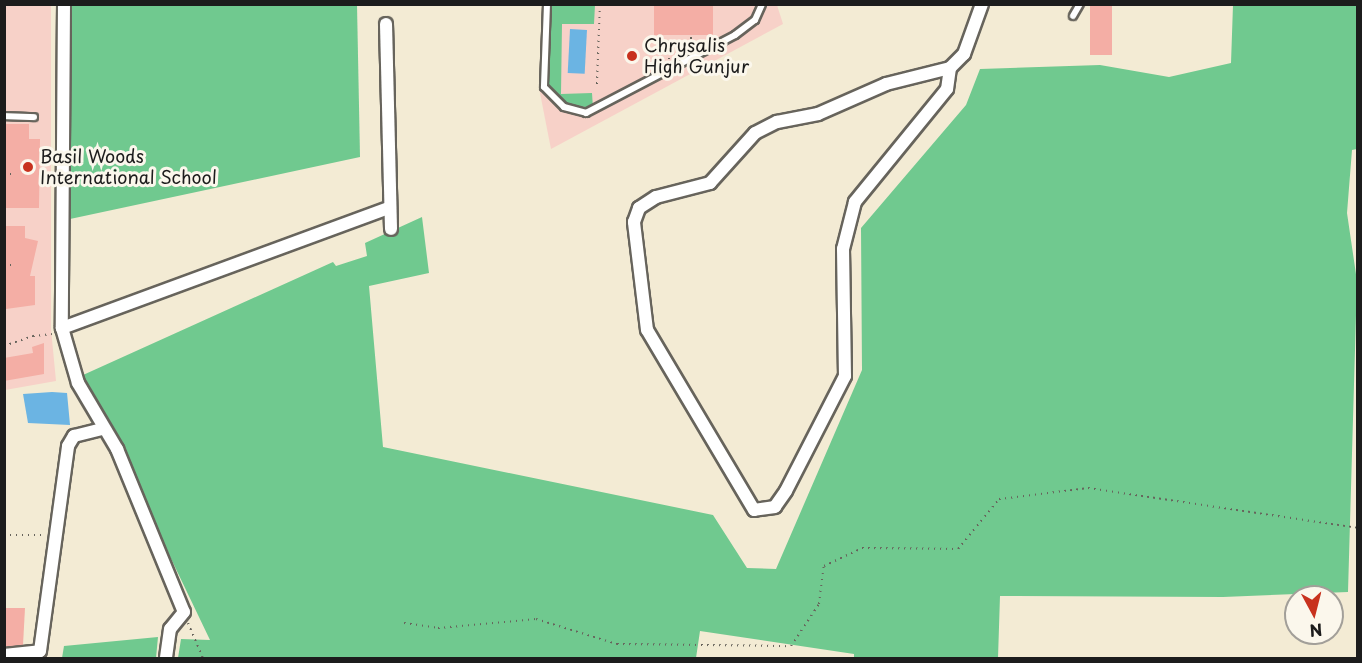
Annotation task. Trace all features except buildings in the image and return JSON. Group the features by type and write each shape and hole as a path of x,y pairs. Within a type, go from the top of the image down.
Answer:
{"street":[{"path":"64,4 63,330 78,383 102,429 117,449 184,612 170,629 166,658"},
{"path":"950,68 946,89 855,202 843,249 845,375 786,491 775,507 754,510 647,330 634,222 639,208 656,197 710,183 755,133 777,122 818,114 886,84 950,68 964,54 982,4"},
{"path":"386,24 389,208 392,229"},
{"path":"63,330 389,208"},
{"path":"4,655 40,651 70,440 102,429"}],"lane":[{"path":"547,4 543,82 547,93 564,107 586,113 596,111 750,26 762,5"},
{"path":"1073,16 1080,4"},
{"path":"4,116 34,117"}],"path":[{"path":"597,84 600,4"},
{"path":"738,4 762,5"},
{"path":"669,36 669,71"},
{"path":"4,174 15,174"},
{"path":"4,265 11,265"},
{"path":"4,346 33,336 63,330"},
{"path":"404,623 438,628 536,619 617,644 790,646 819,604 824,566 862,548 958,549 999,499 1088,488 1358,528"},
{"path":"4,535 56,536"},
{"path":"184,612 203,658"}],"shaded area":[{"name":"Basil Woods International School","path":"5,5 51,5 51,329 56,381 5,390"},
{"name":"Chrysalis High Gunjur","path":"542,5 777,5 783,24 551,149 539,88"}],"green space":[{"path":"68,5 357,5 360,157 70,219"},
{"path":"551,5 595,5 594,24 562,24 561,94 592,93 593,108 569,105 548,87"},
{"path":"1233,5 1357,5 1357,149 1352,150 1347,213 1357,281 1348,592 1344,592 1344,585 1284,585 1284,595 1223,597 1000,596 998,658 854,658 854,654 700,631 696,658 178,658 181,639 210,640 83,375 333,262 336,266 367,256 365,243 422,217 429,273 369,286 383,447 713,515 747,568 776,569 862,370 861,228 966,105 980,69 1100,65 1169,77 1231,63"},
{"path":"158,637 156,658 62,658 64,646"}],"water":[{"path":"570,29 587,30 585,74 568,73"},
{"path":"67,393 70,425 28,423 23,394"}],"place":[{"name":"Chrysalis High Gunjur","path":"632,56"},
{"name":"Basil Woods International School","path":"28,167"}]}
